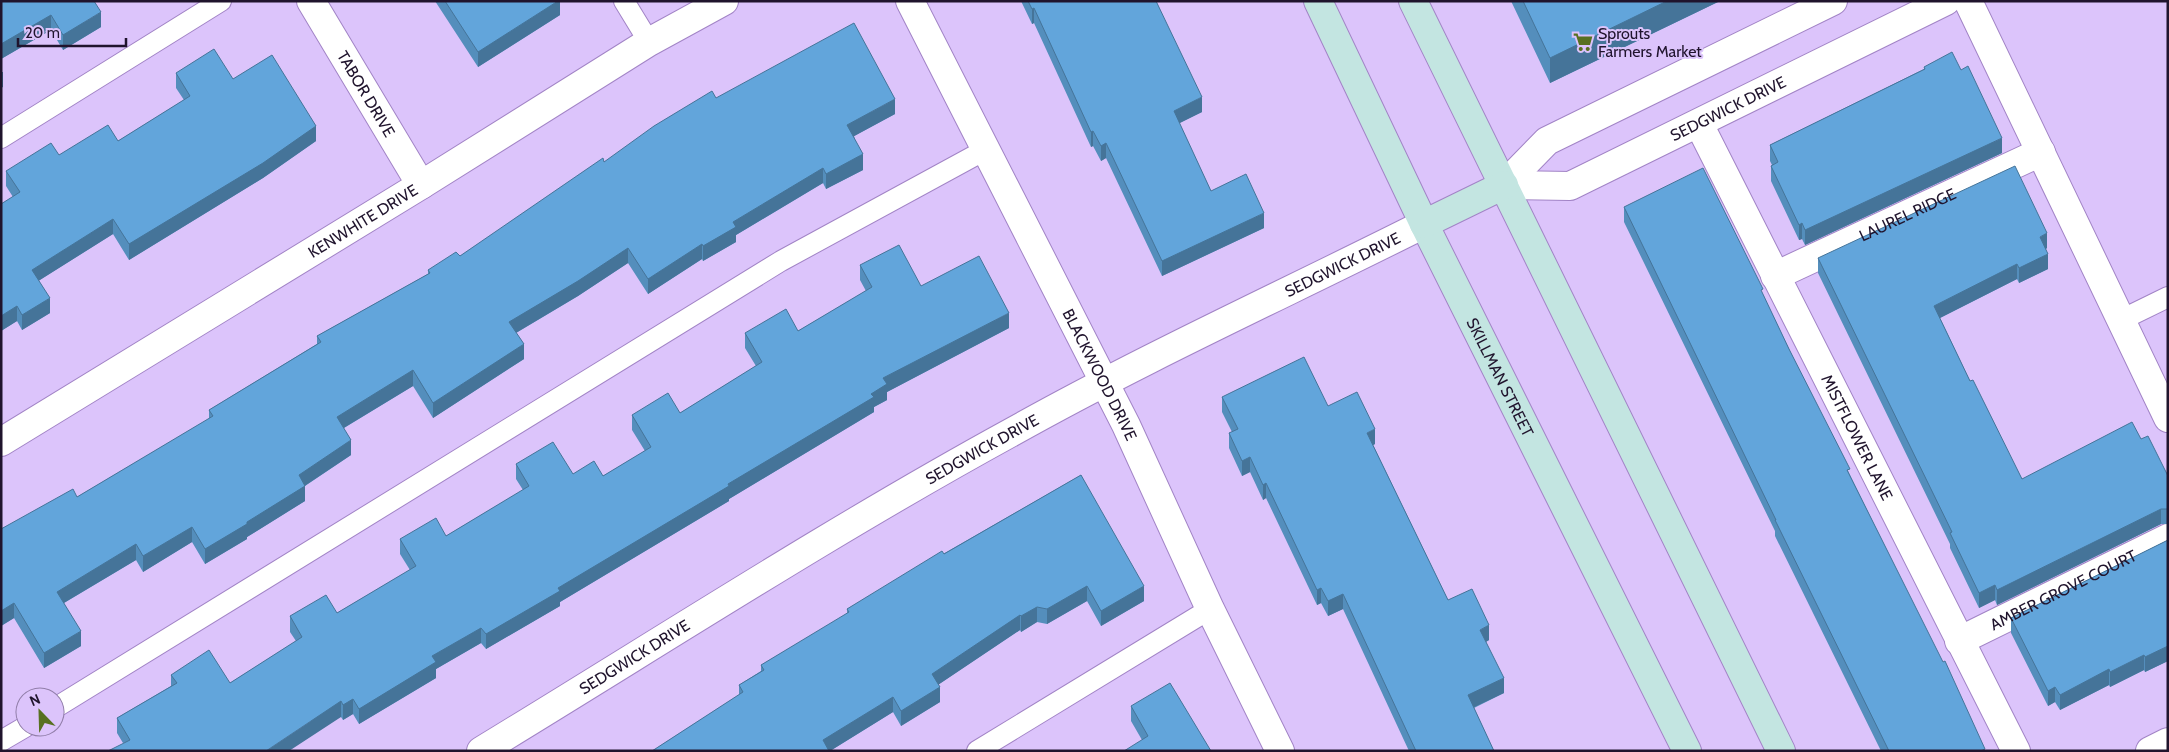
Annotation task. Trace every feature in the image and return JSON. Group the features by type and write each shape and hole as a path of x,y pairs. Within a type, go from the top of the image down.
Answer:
{"main road":[{"name":"SKILLMAN STREET","path":"1318,1 1424,224 1687,751"},
{"path":"1413,1 1781,751"},
{"name":"SEDGWICK DRIVE","path":"1424,224 1504,185"}],"street":[{"name":"TABOR DRIVE","path":"311,1 421,185"},
{"name":"KENWHITE DRIVE","path":"1,442 421,185 649,42 724,1"},
{"name":"BLACKWOOD DRIVE","path":"910,1 1104,383 1280,751"},
{"name":"SEDGWICK DRIVE","path":"1504,185 1547,140 1833,1"},
{"name":"SEDGWICK DRIVE","path":"1504,185 1570,186 1946,1"},
{"path":"1968,1 2168,418"},
{"name":"MISTFLOWER LANE","path":"1699,124 2016,751"},
{"name":"LAUREL RIDGE","path":"1775,276 2041,152"},
{"name":"SEDGWICK DRIVE","path":"481,751 925,480 1104,383 1424,224"},
{"name":"AMBER GROVE COURT","path":"1959,641 2168,538"},
{"path":"2150,751 2168,742"}],"lane":[{"path":"1,138 221,1"},
{"path":"624,1 649,42"},
{"path":"65,702 781,261 986,150"},
{"path":"2120,320 2168,297"},
{"path":"977,751 1210,608"},
{"path":"1,741 15,733"}],"building":[{"path":"1,1 94,1 101,12 63,35 51,15 1,44"},
{"path":"445,1 558,1 478,52"},
{"path":"1028,1 1156,1 1202,97 1174,111 1211,191 1246,174 1264,213 1162,261 1106,143 1101,146 1093,131 1091,132 1034,8 1032,9"},
{"path":"1523,1 1667,1 1550,58"},
{"path":"854,23 895,99 847,125 863,154 826,174 823,168 733,222 736,227 703,246 702,244 648,279 628,248 578,281 509,322 524,344 433,403 413,370 337,417 351,440 299,475 305,486 247,522 247,524 205,549 192,527 143,556 136,544 57,592 81,631 44,653 14,603 1,611 1,529 73,489 77,497 213,416 209,410 321,342 317,336 430,273 428,270 456,252 460,256 603,158 604,162 654,126 712,91 716,98"},
{"path":"214,49 233,79 272,55 316,126 263,163 129,244 113,219 32,270 50,298 22,315 17,306 1,316 1,204 20,192 6,171 51,143 59,155 108,125 118,141 190,96 176,73"},
{"path":"1952,52 1961,70 1968,66 2002,138 1805,230 1802,223 1799,225 1771,166 1778,162 1770,145 1925,69 1924,67"},
{"path":"2015,166 2047,233 2040,237 2048,254 2019,268 2017,264 1934,306 1970,381 1973,380 2022,479 2132,422 2141,439 2148,436 2168,476 2168,509 2161,509 1997,590 1995,585 1979,593 1950,533 1952,532 1818,258"},
{"path":"1703,168 1763,289 1761,290 1789,349 1850,469 1847,470 1943,662 1945,661 1985,749 1981,751 1889,751 1624,207"},
{"path":"899,245 921,286 979,256 1009,313 883,378 887,384 871,394 874,397 558,588 560,591 486,634 481,628 432,656 436,662 359,709 353,699 343,705 341,701 266,751 108,751 130,740 117,718 177,683 171,675 209,650 230,683 302,637 290,616 326,595 337,613 416,566 400,539 436,518 446,536 529,486 516,464 553,442 573,474 594,461 603,476 651,447 632,415 668,393 680,413 762,362 745,333 786,309 798,331 872,287 860,265"},
{"path":"1304,357 1328,406 1357,392 1375,429 1367,433 1448,600 1472,589 1489,625 1480,630 1504,678 1468,695 1494,751 1416,751 1343,594 1328,601 1321,588 1317,590 1266,483 1263,485 1250,457 1242,461 1229,433 1238,429 1222,397"},
{"path":"1081,475 1144,586 1101,611 1087,586 1047,609 1037,607 1020,615 932,674 940,687 901,711 893,697 823,740 829,751 652,751 743,692 739,685 764,670 761,665 849,612 847,609 942,551 944,554"},
{"path":"2168,540 2168,646 2145,657 2144,655 2110,672 2109,669 2060,695 2055,687 2048,691 2011,618"},
{"path":"1170,683 1211,751 1124,751 1148,736 1131,706"}],"place":[{"name":"Sprouts Farmers Market","path":"1583,42"}]}
